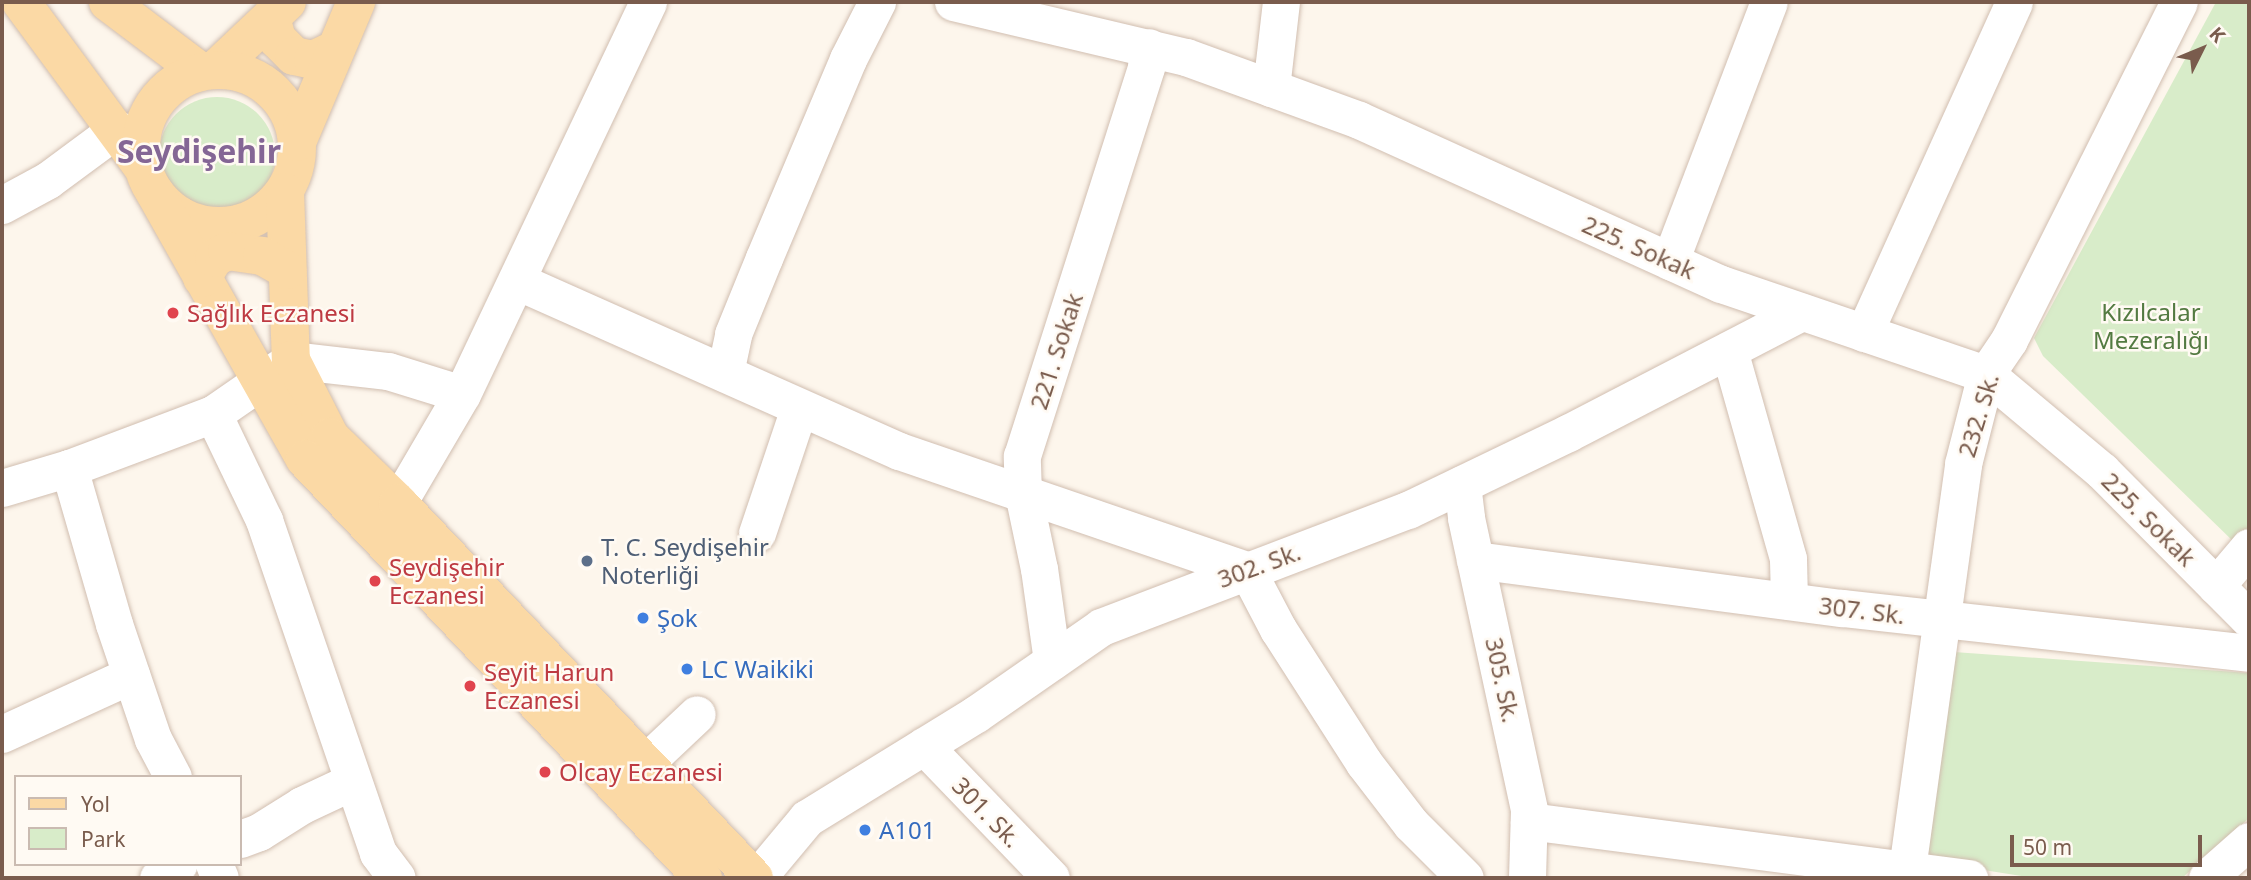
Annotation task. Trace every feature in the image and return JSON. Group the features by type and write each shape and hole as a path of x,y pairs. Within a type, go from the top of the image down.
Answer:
{"main road":[{"path":"21,2 117,130 149,181 258,380 305,459 703,878"},
{"path":"108,2 208,71 250,77 279,98 291,118 298,142"},
{"path":"279,9 208,71 178,82 159,98 146,120 141,144 149,181 172,211 195,223 220,227 245,223 268,211 285,192 295,168 298,142 356,2"},
{"path":"279,9 277,40 294,56 313,60 334,50"},
{"path":"285,192 290,360 330,437 398,503 755,878"},
{"path":"201,278 214,258 227,251 262,256 287,270"}],"street":[{"path":"398,503 462,394 648,2"},
{"path":"725,373 733,334 758,271 848,59 877,2"},
{"name":"225. Sokak","path":"953,2 1186,57 1359,120 1720,284 1986,374 2102,471 2249,619"},
{"path":"1271,88 1281,2"},
{"path":"1670,261 1769,2"},
{"path":"1864,333 2014,2"},
{"name":"232. Sk.","path":"1907,869 1963,464 1986,374 2009,340 2179,2"},
{"name":"221. Sokak","path":"1052,661 1039,569 1023,494 1022,456 1146,67 1149,47"},
{"path":"2,205 48,180 117,130"},
{"path":"516,284 899,451 1247,570 1278,628 1364,763 1411,824 1465,878"},
{"path":"516,284 743,389 796,417 953,482 999,496 1023,494"},
{"name":"302. Sk.","path":"755,878 807,818 924,746 1101,627 1408,510 1801,312"},
{"path":"1729,350 1788,559 1789,601"},
{"path":"2,488 69,468 213,414 290,360 388,371 462,394"},
{"path":"213,414 264,520 378,853 397,878"},
{"path":"757,533 796,417"},
{"path":"69,468 131,676 153,739 172,775"},
{"name":"305. Sk.","path":"1461,484 1475,560 1499,661 1529,821 1527,878"},
{"path":"2216,586 2249,547"},
{"name":"307. Sk.","path":"1475,560 1789,601 2249,653"},
{"path":"2,734 131,676"},
{"path":"645,763 697,714"},
{"name":"301. Sk.","path":"924,746 1051,878"},
{"path":"242,838 259,832 302,805 353,781"},
{"path":"1529,821 1811,868 1907,869 1969,878"},
{"path":"2207,878 2249,841"},
{"path":"158,878 176,866"}],"green space":[{"name":"Kızılcalar Mezeralığı","path":"2216,2 2249,2 2249,530 2238,546 2043,356 2034,338"},
{"path":"217,97 239,102 258,114 270,133 275,155 270,177 258,196 239,208 217,213 195,208 176,196 164,177 159,155 164,133 176,114 195,102"},
{"path":"1954,652 2249,673 2249,818 2182,878 2034,878 1927,861"}],"place":[{"name":"Sağlık Eczanesi","path":"173,313"},
{"name":"T. C. Seydişehir Noterliği","path":"587,561"},
{"name":"Seydişehir Eczanesi","path":"375,581"},
{"name":"Şok","path":"643,618"},
{"name":"LC Waikiki","path":"687,669"},
{"name":"Seyit Harun Eczanesi","path":"470,686"},
{"name":"Olcay Eczanesi","path":"545,772"},
{"name":"A101","path":"865,830"}],"district":[{"name":"Seydişehir","path":"199,151"}]}
